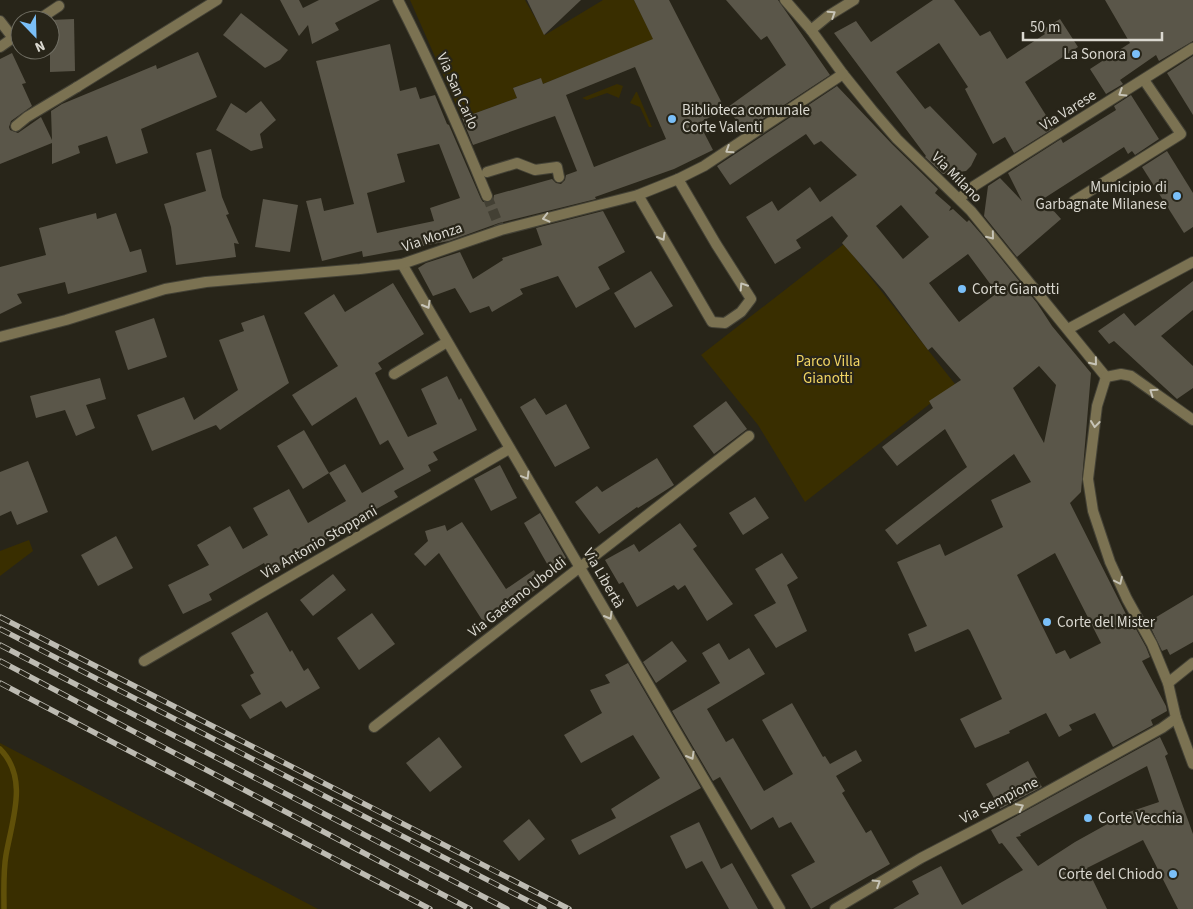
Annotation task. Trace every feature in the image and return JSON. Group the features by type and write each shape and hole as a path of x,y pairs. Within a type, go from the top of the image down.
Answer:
{"street":[{"path":"16,126 27,117 217,0"},
{"name":"Via San Carlo","path":"398,0 454,117 487,196"},
{"name":"Via Milano","path":"786,0 843,74 897,138 960,198 1106,377"},
{"path":"811,30 828,16 854,0"},
{"path":"53,10 59,6"},
{"path":"0,21 10,30"},
{"name":"Via Varese","path":"960,198 974,186 1193,48"},
{"name":"Via Monza","path":"0,337 66,320 165,289 206,282 402,264 500,228 570,208 638,195 704,166 843,74"},
{"path":"1074,201 1181,134 1144,80"},
{"path":"487,172 517,163 535,170 557,167 560,177"},
{"path":"638,195 712,322 725,322 741,312 752,299 716,244 678,179"},
{"path":"1068,329 1193,262"},
{"name":"Via Libertà","path":"402,264 780,909"},
{"path":"394,374 447,342"},
{"path":"1193,420 1131,376 1121,374 1106,377 1097,406 1088,479 1093,511 1110,562 1127,600 1152,644 1168,683 1176,718 1193,764"},
{"name":"Via Gaetano Uboldi","path":"374,727 749,436"},
{"name":"Via Antonio Stoppani","path":"144,661 509,449"},
{"path":"1168,683 1193,663"},
{"name":"Via Sempione","path":"836,909 895,872 972,830 1024,805 1162,728 1176,718"}],"green space":[{"path":"410,0 525,0 545,35 603,0 634,0 654,40 543,84 540,78 513,88 517,98 462,118"},
{"path":"617,84 623,86 619,98 607,93 587,100 582,98"},
{"path":"636,92 652,127 649,127 640,107 630,103"},
{"name":"Parco Villa Gianotti","path":"844,244 955,384 805,502 758,425 701,355"},
{"path":"29,540 33,551 0,576 0,551"},
{"path":"0,743 318,909 0,909"}],"building":[{"path":"280,0 299,0 303,8 319,0 380,0 335,23 339,30 312,44 308,25 299,36"},
{"path":"527,0 581,0 544,35"},
{"path":"634,0 669,0 725,109 699,123 713,150 674,169 595,197 596,199 499,223 449,241 363,257 362,251 322,261 306,201 321,198 324,211 354,204 316,61 390,44 400,91 416,87 420,99 435,95 481,199 483,202 489,202 493,200 494,195 552,179 556,183 561,184 565,180 566,175 577,171 555,116 473,145 462,118 517,98 513,88 541,78 543,84 653,39","holes":["635,67 666,139 594,167 566,95","439,144 460,198 430,208 434,221 377,233 367,193 405,182 397,154"]},
{"path":"726,0 778,0 830,75 743,132 728,107 786,65 767,36 761,40"},
{"path":"933,0 954,0 980,36 990,31 1007,59 1045,34 1042,30 1060,19 1078,47 1025,82 1054,128 1014,153 1005,137 993,144 965,89 968,87 939,43 896,72 925,109 930,106 977,154 966,171 943,174 925,157 834,33 856,21 871,42"},
{"name":"La Sonora","path":"1105,0 1193,0 1193,41 1159,61 1156,55 1120,80 1123,84 1106,94 1090,69 1130,43"},
{"path":"241,13 288,50 280,60 265,68 223,35"},
{"path":"74,19 75,71 50,72 50,60 60,60 60,20"},
{"path":"198,52 217,97 141,129 148,153 116,164 107,136 78,146 80,153 52,164 52,143 0,164 0,59 10,54 10,60 15,60 26,83 22,84 32,106 11,121 10,130 18,133 41,117 52,140 51,111 62,104 156,65 157,69"},
{"path":"1193,56 1193,115 1167,73"},
{"path":"837,86 938,189 935,193 951,207 949,211 953,209 967,222 969,220 1037,303 1052,326 1091,373 1081,492 1070,503 1134,630 1136,629 1150,657 1142,661 1167,711 1151,720 1153,725 1113,747 1095,713 1069,725 1072,730 1059,737 1046,713 1009,731 1010,733 975,748 960,719 1002,699 968,629 915,652 908,634 927,626 897,562 940,544 945,556 1003,527 991,500 1031,482 1014,454 897,545 885,530 967,467 945,429 897,466 882,447 933,408 929,401 961,380 932,347 928,350 884,291 842,243 848,236 832,216 796,240 801,248 775,264 746,217 772,201 778,211 810,187 820,202 857,175 821,141 814,145 806,134 730,185 717,166","holes":["901,205 929,237 903,259 876,226","968,254 997,293 959,322 929,283","1039,366 1056,385 1044,443 1013,388","1055,553 1101,643 1070,659 1065,650 1056,654 1017,575"]},
{"path":"1131,95 1159,139 1135,155 1132,151 1128,154 1124,147 1043,199 1061,219 1017,257 984,216 988,186 1000,178 1022,201 1008,173 1061,139 1063,143 1116,110 1114,106"},
{"path":"261,101 276,120 260,134 263,148 251,151 216,130 231,103 246,113"},
{"path":"211,149 222,197 229,214 226,215 239,244 234,243 236,257 176,265 171,227 164,204 206,191 196,153"},
{"name":"Municipio di Garbagnate Milanese","path":"1167,151 1193,193 1193,227 1184,233 1142,167"},
{"path":"263,199 298,205 290,252 255,247"},
{"path":"603,211 625,252 598,267 610,289 576,308 558,276 520,289 523,294 492,312 489,306 470,313 455,288 433,296 418,268 426,263 460,252 473,279 503,260 502,258 542,245 536,228"},
{"path":"96,213 97,219 116,213 130,252 141,249 147,272 68,294 65,282 17,294 22,303 0,314 0,267 46,255 39,228"},
{"path":"651,271 673,306 635,328 614,293"},
{"path":"1193,281 1193,310 1161,336 1193,366 1193,388 1177,399 1114,341 1109,344 1098,331 1124,313 1135,326"},
{"path":"393,283 424,334 378,363 382,369 375,373 408,437 437,424 421,389 447,376 459,400 461,398 477,430 433,452 438,460 428,465 431,471 394,491 398,497 362,517 363,519 269,572 264,563 209,594 212,600 183,614 168,585 209,565 197,545 230,526 243,549 268,535 253,508 289,489 308,523 346,501 329,473 345,464 362,493 404,469 388,440 380,445 356,397 312,426 292,395 338,366 304,313 334,294 345,312"},
{"path":"264,315 289,383 220,430 216,425 152,451 137,415 184,397 194,420 238,390 219,340 244,331 241,323"},
{"path":"154,318 167,357 128,370 115,331"},
{"path":"100,378 106,399 86,405 95,428 76,436 65,410 36,418 30,396"},
{"path":"535,398 546,415 566,404 590,448 555,467 520,407"},
{"path":"726,401 747,429 714,454 693,426"},
{"path":"304,430 329,473 303,489 277,446"},
{"path":"657,458 674,485 637,507 599,534 575,502 597,486 602,492"},
{"path":"28,461 48,512 17,525 11,511 0,516 0,472"},
{"path":"500,465 517,498 491,511 474,479"},
{"path":"755,497 769,518 743,535 729,513"},
{"path":"540,513 566,558 550,569 524,523"},
{"path":"462,522 506,589 534,570 543,585 484,623 439,553 425,566 414,554 428,541 425,531 445,525 447,531"},
{"path":"680,523 697,546 693,549 733,604 707,621 685,585 678,590 674,585 637,607 623,582 619,584 605,560 634,544 639,552"},
{"path":"116,536 133,568 98,586 81,555"},
{"path":"782,553 798,578 787,585 807,631 776,648 754,615 776,603 755,569"},
{"path":"333,574 346,590 313,616 300,600"},
{"path":"1193,595 1193,642 1170,655 1167,649 1162,651 1148,622"},
{"path":"267,612 290,652 292,650 304,671 308,668 320,688 286,708 281,701 250,719 241,705 261,694 250,675 254,673 231,633"},
{"path":"372,613 395,644 359,670 337,638"},
{"path":"672,641 687,661 656,683 643,662"},
{"path":"719,643 729,660 749,648 765,674 707,709 726,742 733,738 764,791 793,774 762,720 792,703 823,757 825,756 830,764 856,750 862,761 836,776 845,791 842,793 866,833 871,830 890,864 811,909 791,875 815,862 791,822 779,828 773,817 751,830 720,777 713,781 672,711 720,683 702,653"},
{"path":"628,663 701,788 579,855 571,840 616,818 611,809 660,778 633,735 581,763 564,735 602,713 590,690 610,683 605,675"},
{"path":"439,737 462,767 430,792 406,763"},
{"path":"1160,737 1168,754 1165,756 1193,834 1193,909 1178,909 1143,840 1087,868 1107,909 893,909 919,894 912,881 941,866 962,905 1023,870 1002,843 999,844 991,830","holes":["1147,766 1159,802 1129,812 1075,842 1038,866 1016,837 1021,836 1020,834"]},
{"path":"1028,761 1042,787 1000,809 986,784"},
{"path":"529,819 545,839 519,861 503,841"},
{"path":"699,822 721,869 732,863 758,909 729,909 702,861 686,869 670,836"}],"waterway":[{"path":"0,749 9,760 16,786 14,814 5,862 4,909"}],"tunnel":[{"path":"487,196 499,226"}],"railway":[{"path":"0,617 569,909"},
{"path":"0,629 544,909"},
{"path":"0,645 507,909"},
{"path":"0,661 470,909"},
{"path":"0,683 430,909"}],"place":[{"name":"La Sonora","path":"1136,54"},
{"name":"Biblioteca comunale Corte Valenti","path":"672,119"},
{"name":"Municipio di Garbagnate Milanese","path":"1177,196"},
{"name":"Corte Gianotti","path":"962,289"},
{"name":"Corte del Mister","path":"1047,622"},
{"name":"Corte Vecchia","path":"1088,818"},
{"name":"Corte del Chiodo","path":"1173,874"}]}
